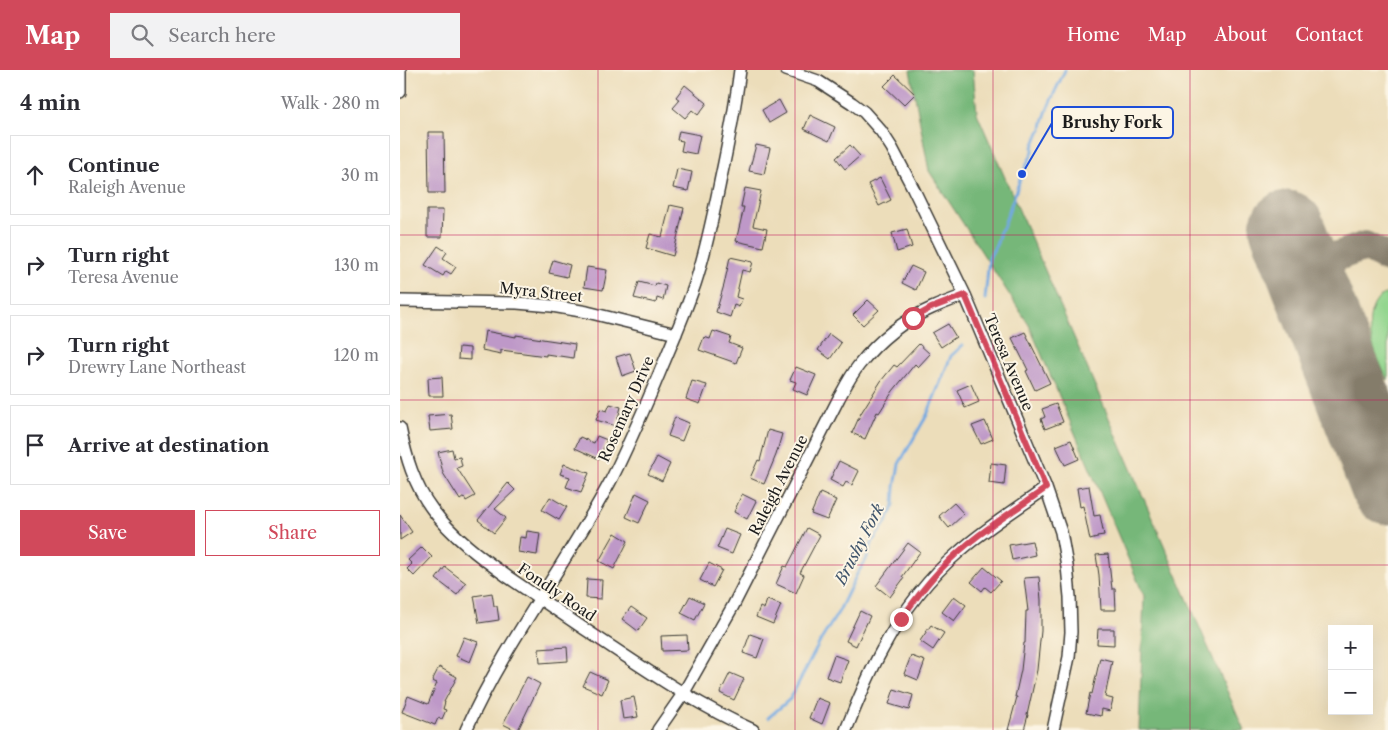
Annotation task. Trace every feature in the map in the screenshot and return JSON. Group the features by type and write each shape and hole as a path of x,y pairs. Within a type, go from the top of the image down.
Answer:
{"street":[{"path":"400,70 400,92"},
{"name":"Rosemary Drive","path":"466,730 494,672 610,482 630,441 676,334 695,284 706,245 731,128 740,70"},
{"name":"Teresa Avenue","path":"786,70 818,81 864,112 881,131 892,148 965,295 1046,488 1061,532 1068,566 1070,596 1071,632 1069,657 1053,730"},
{"name":"Raleigh Avenue","path":"658,730 683,694 733,606 834,407 854,372 885,338 896,329 931,308 965,295"},
{"name":"Myra Street","path":"400,301 517,303 552,306 587,312 676,334"},
{"name":"Fondly Road","path":"400,428 405,453 420,491 444,524 462,541 490,564 539,599 683,694 753,730"},
{"path":"846,730 882,649 922,591 960,550 1046,488"}],"green space":[{"path":"910,70 973,70 977,113 1244,730 1139,730 1144,596 1029,325 929,171"},
{"path":"1388,293 1388,381 1374,348 1370,331 1370,317 1374,305 1382,296"}],"building":[{"path":"895,75 915,94 904,105 884,86"},
{"path":"685,85 707,103 698,115 692,110 685,118 673,108 680,100 676,97"},
{"path":"779,100 786,113 769,123 762,110"},
{"path":"810,115 835,127 829,141 804,129"},
{"path":"679,131 700,135 696,154 681,151 683,141 677,140"},
{"path":"428,132 444,132 445,193 429,193"},
{"path":"756,145 770,148 764,174 749,171"},
{"path":"850,145 860,156 845,169 836,158"},
{"path":"677,169 692,172 688,191 673,188"},
{"path":"880,178 891,200 879,206 868,184"},
{"path":"745,188 761,191 753,226 767,229 763,247 736,241 744,207 741,207"},
{"path":"670,205 684,208 673,256 646,248 650,234 662,237"},
{"path":"427,210 443,210 442,237 427,237"},
{"path":"907,229 912,247 897,252 892,233"},
{"path":"438,246 447,252 443,258 456,267 451,274 446,271 443,276 425,265"},
{"path":"730,257 753,262 750,272 742,270 736,297 742,299 739,307 734,305 730,317 716,312"},
{"path":"553,260 570,265 567,277 549,273"},
{"path":"911,266 924,272 916,290 902,283"},
{"path":"587,267 607,270 603,290 584,287"},
{"path":"639,282 655,286 656,283 666,286 663,300 657,298 656,303 634,298"},
{"path":"868,300 879,310 863,325 853,315"},
{"path":"948,324 956,337 941,347 932,333"},
{"path":"485,331 516,337 516,335 575,344 573,358 501,350 501,354 482,350"},
{"path":"713,331 731,337 729,343 742,348 736,363 699,350 704,337 710,339"},
{"path":"1025,332 1050,383 1035,390 1026,371 1028,370 1012,338"},
{"path":"829,334 841,343 830,359 818,350"},
{"path":"919,344 930,354 918,367 915,364 893,391 879,413 877,412 865,439 852,433 861,413 881,381 894,365 897,367"},
{"path":"459,347 470,348 470,360 458,359"},
{"path":"630,353 636,371 622,376 616,357"},
{"path":"796,367 816,375 807,395 793,389 796,382 790,380"},
{"path":"442,377 443,396 429,396 428,378"},
{"path":"692,381 707,385 700,404 686,399"},
{"path":"971,384 979,402 965,408 957,390"},
{"path":"610,404 621,407 616,426 596,420 600,409 607,411"},
{"path":"1056,404 1063,422 1045,429 1041,419 1045,417 1042,409"},
{"path":"451,414 453,429 430,431 428,416"},
{"path":"675,417 689,423 682,441 668,436"},
{"path":"985,421 993,439 981,444 972,426"},
{"path":"768,430 782,434 764,484 750,478 758,460 760,461"},
{"path":"597,436 607,440 599,459 575,448 580,437 594,443"},
{"path":"1071,440 1079,459 1065,465 1056,446"},
{"path":"452,449 454,458 460,457 462,466 457,468 475,496 466,501 464,497 460,500 443,473 438,452"},
{"path":"657,457 670,464 662,481 648,474"},
{"path":"839,461 859,471 852,485 846,482 843,487 830,480"},
{"path":"991,463 1006,465 1004,485 989,483"},
{"path":"564,464 589,473 581,492 566,487 570,477 560,474"},
{"path":"508,483 515,490 495,509 506,518 494,533 478,520"},
{"path":"1089,486 1094,516 1100,515 1104,535 1090,540 1083,506 1080,507 1077,488"},
{"path":"636,493 650,500 639,523 626,517"},
{"path":"820,493 836,500 827,520 811,514"},
{"path":"742,494 756,501 747,519 734,512"},
{"path":"550,497 567,507 559,520 542,510"},
{"path":"954,503 964,514 949,528 939,516"},
{"path":"400,515 412,532 400,540"},
{"path":"807,528 820,535 800,573 804,575 796,593 776,584 784,566 787,567"},
{"path":"725,529 740,535 732,554 717,548"},
{"path":"527,531 540,533 537,555 518,552 520,537 526,538"},
{"path":"615,533 628,541 614,569 599,561"},
{"path":"1032,541 1035,555 1012,560 1009,545"},
{"path":"908,543 920,552 890,597 876,586"},
{"path":"422,547 432,557 414,576 407,569 412,564 408,560"},
{"path":"1108,554 1112,589 1115,589 1116,610 1101,610 1096,555"},
{"path":"709,563 722,570 713,587 700,580"},
{"path":"445,567 466,583 457,595 436,579"},
{"path":"984,567 1001,581 991,592 985,587 982,591 971,582"},
{"path":"1039,577 1041,631 1037,670 1028,715 1024,730 1008,730 1017,697 1015,697 1025,643 1026,611 1028,611 1024,578"},
{"path":"587,579 602,580 601,599 586,598"},
{"path":"492,593 494,606 497,606 499,620 479,623 474,596"},
{"path":"690,596 704,603 695,620 681,613"},
{"path":"954,596 966,605 954,621 942,612"},
{"path":"767,600 781,605 773,624 756,617 760,607 764,609"},
{"path":"631,607 647,618 638,631 622,619"},
{"path":"860,611 870,616 856,646 846,641"},
{"path":"931,625 944,633 933,650 920,641"},
{"path":"1098,629 1114,629 1114,645 1097,644"},
{"path":"750,634 764,639 757,658 743,653"},
{"path":"687,635 688,650 662,651 661,636"},
{"path":"464,637 478,642 470,662 456,656"},
{"path":"567,647 568,661 540,663 539,649"},
{"path":"834,655 848,660 840,682 826,677"},
{"path":"911,656 925,661 918,680 904,674"},
{"path":"1100,658 1112,661 1105,697 1113,699 1110,711 1102,709 1101,716 1086,713"},
{"path":"439,667 457,677 444,702 443,709 446,710 442,719 438,718 435,725 402,712 408,696 428,704 437,683 432,681"},
{"path":"590,672 608,680 602,694 583,686"},
{"path":"730,673 744,679 734,700 720,693"},
{"path":"527,677 540,684 518,730 515,730 503,724"},
{"path":"894,689 913,695 909,710 889,704"},
{"path":"634,697 638,717 623,719 620,700"},
{"path":"817,698 830,703 822,724 809,718"}],"waterway":[{"name":"Brushy Fork","path":"985,299 989,258 997,243 1022,174 1033,152 1033,147 1042,129 1048,108 1065,70"},
{"name":"Brushy Fork","path":"768,718 790,699 866,560 873,541 887,521 894,505 899,464 927,415 951,356 963,345"}],"taxiway":[{"path":"1303,269 1365,246 1388,258"}],"runway":[{"path":"1287,228 1388,487"}],"place":[{"name":"Brushy Fork","path":"1022,174"}],"route":[{"path":"901,619 922,591 960,550 1046,488 965,295 931,308 913,318"}]}
